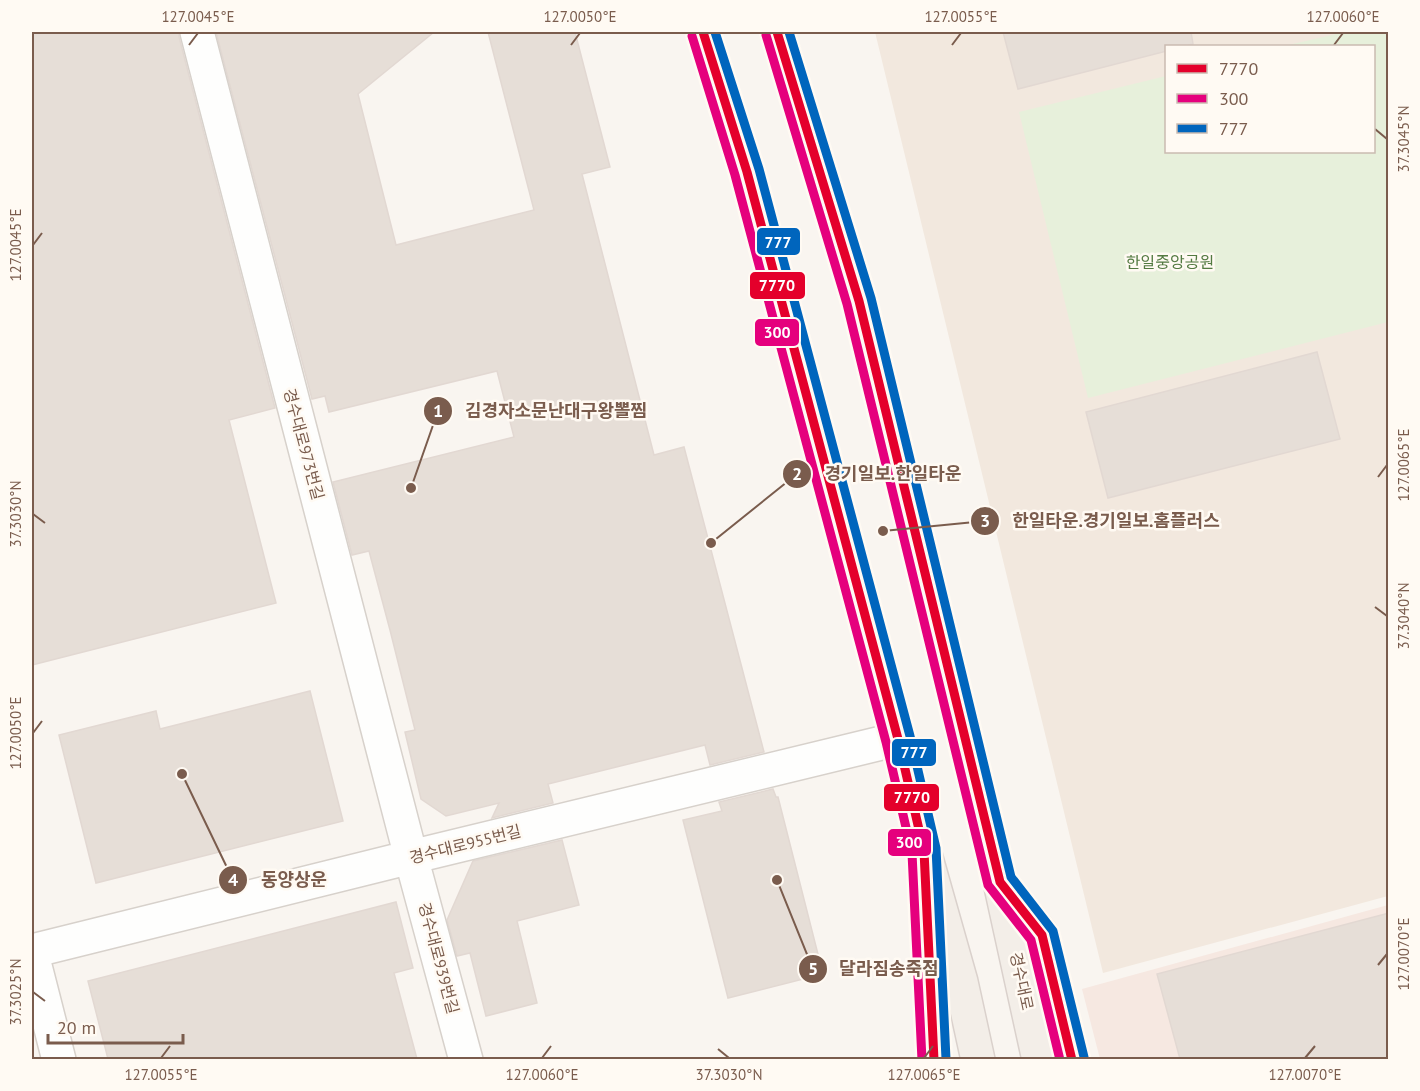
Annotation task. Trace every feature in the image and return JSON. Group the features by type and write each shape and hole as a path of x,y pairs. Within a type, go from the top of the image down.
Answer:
{"main road":[{"path":"703,32 747,172 898,739 924,851 961,982 978,1059"},
{"name":"경수대로","path":"777,32 859,301 1000,882 1039,1059"},
{"path":"924,851 934,1059"},
{"path":"1000,882 1042,935 1072,1059"}],"street":[{"name":"경수대로973번길","path":"197,32 411,857"},
{"name":"경수대로955번길","path":"32,953 411,857 898,739"},
{"name":"경수대로939번길","path":"411,857 466,1059"},
{"path":"32,953 59,1059"}],"shaded area":[{"path":"875,32 1388,32 1388,896 1103,973"},
{"path":"1388,905 1388,1059 1100,1059 1082,989"}],"green space":[{"name":"한일중앙공원","path":"1345,32 1388,32 1388,322 1088,398 1019,112 1165,76 1165,153 1375,153 1375,45 1288,45"}],"building":[{"path":"32,32 179,32 275,408 229,420 276,603 32,665"},
{"path":"216,32 434,32 358,94 396,245 534,210 488,32 575,32 610,167 582,174 654,455 684,447 764,752 710,765 705,745 548,784 553,803 492,818 499,803 446,816 421,799 405,732 415,730 369,551 352,555 333,482 514,437 497,371 329,412 325,396 312,399"},
{"path":"1003,32 1191,32 1193,44 1165,45 1165,52 1018,89"},
{"path":"1317,352 1340,439 1108,498 1086,412"},
{"path":"310,691 343,821 96,883 59,735 156,711 160,729"},
{"path":"773,789 778,797 823,974 728,998 683,820 722,811 719,802"},
{"path":"562,840 579,905 517,921 537,1003 486,1016 470,953 457,956 447,920 473,861"},
{"path":"396,902 413,968 394,973 417,1059 108,1059 88,981"},
{"path":"1389,913 1389,1059 1180,1059 1157,974"}],"transit line":[{"name":"7770","path":"703,32 747,172 898,739 924,851 934,1060"},
{"name":"777","path":"715,32 759,169 910,736 936,848 946,1059"},
{"name":"7770","path":"777,32 859,301 1000,882 1042,935 1072,1060"},
{"name":"777","path":"789,32 871,298 1011,877 1053,931 1084,1057"},
{"name":"300","path":"766,35 847,304 988,885 1031,940 1060,1060"},
{"name":"300","path":"692,36 735,175 886,742 912,853 922,1060"}],"place":[{"name":"김경자소문난대구왕뽈찜","path":"411,488"},
{"name":"한일타운.경기일보.홈플러스","path":"883,531"},
{"name":"경기일보.한일타운","path":"711,543"},
{"name":"동양상운","path":"182,774"},
{"name":"달라짐송죽점","path":"777,880"}]}
